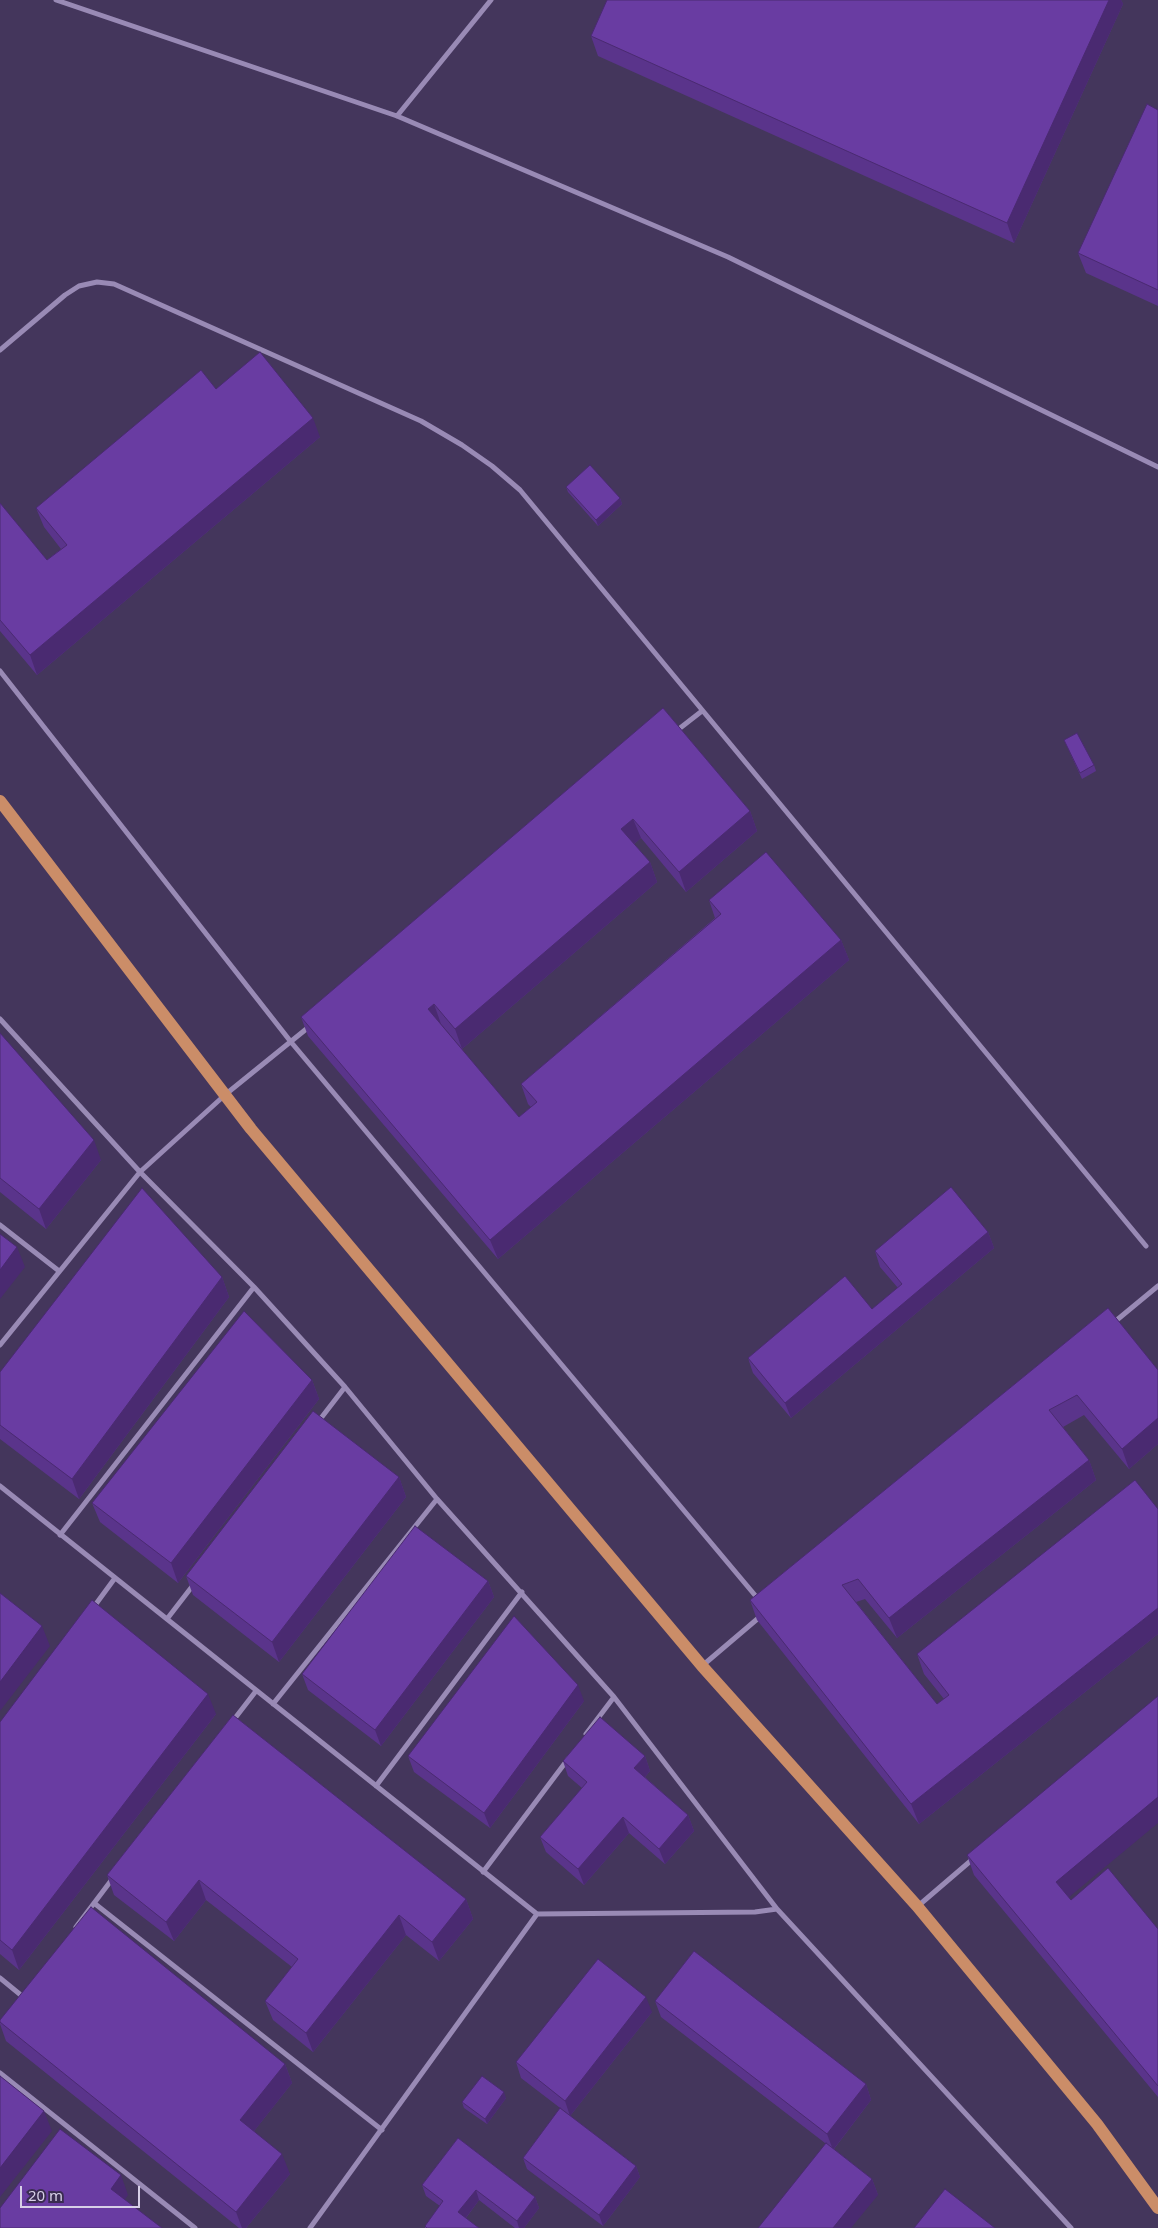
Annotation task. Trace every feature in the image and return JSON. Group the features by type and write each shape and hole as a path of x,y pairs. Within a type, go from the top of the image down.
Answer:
{"main road":[{"path":"0,801 251,1129 702,1666 918,1906 1098,2124 1158,2208"}],"street":[{"path":"56,0 397,116 728,257 1158,466"},
{"path":"397,116 491,0"},
{"path":"0,350 65,295 79,286 96,282 114,284 421,421 462,445 492,466 520,490 1146,1246"},
{"path":"0,671 291,1042 761,1603"},
{"path":"671,736 702,711"},
{"path":"0,1019 140,1172 254,1286 345,1387 437,1499 614,1697 777,1909 1071,2228"},
{"path":"0,1345 140,1172 226,1094 314,1023"},
{"path":"0,1225 59,1270"},
{"path":"60,1535 254,1286"},
{"path":"1104,1330 1158,1286"},
{"path":"315,1426 345,1387"},
{"path":"0,1486 537,1914 755,1912 777,1909"},
{"path":"273,1704 437,1499"},
{"path":"86,1617 115,1578"},
{"path":"167,1619 196,1580"},
{"path":"376,1786 522,1592"},
{"path":"702,1666 767,1610"},
{"path":"226,1730 256,1691"},
{"path":"585,1736 614,1697"},
{"path":"483,1872 573,1752"},
{"path":"918,1906 978,1856"},
{"path":"70,1934 118,1871"},
{"path":"94,1903 382,2130"},
{"path":"310,2228 537,1914"},
{"path":"0,1978 22,1996"},
{"path":"17,2003 28,1988"},
{"path":"0,2073 67,2128 196,2228"},
{"path":"61,2135 67,2128"}],"building":[{"path":"607,0 1109,0 1007,223 591,36"},
{"path":"1147,104 1158,110 1158,290 1078,253"},
{"path":"260,352 313,418 30,655 0,620 0,503 47,560 67,545 36,508 201,370 216,389"},
{"path":"590,465 620,498 596,520 566,487"},
{"path":"663,708 750,811 679,872 633,819 621,829 650,862 455,1029 434,1004 428,1009 519,1117 537,1102 521,1084 721,914 709,900 766,852 841,940 490,1240 301,1017"},
{"path":"1077,733 1094,765 1080,773 1064,740"},
{"path":"0,1033 94,1140 39,1209 0,1178"},
{"path":"951,1187 988,1232 785,1403 748,1358 845,1276 872,1309 902,1284 875,1251"},
{"path":"142,1188 222,1277 72,1479 0,1425 0,1372"},
{"path":"0,1234 17,1247 0,1270"},
{"path":"1108,1308 1158,1370 1158,1418 1122,1449 1077,1395 1049,1410 1089,1460 889,1618 858,1579 842,1585 937,1704 949,1695 917,1654 1135,1480 1158,1509 1158,1608 911,1804 750,1600"},
{"path":"244,1311 312,1380 171,1563 92,1503"},
{"path":"313,1411 399,1477 272,1642 186,1576"},
{"path":"415,1526 488,1581 375,1730 302,1674"},
{"path":"0,1593 42,1626 0,1682"},
{"path":"92,1600 208,1694 12,1950 0,1940 0,1722"},
{"path":"514,1616 578,1685 484,1813 408,1756"},
{"path":"1158,1696 1158,1797 1056,1882 1071,1900 1108,1868 1158,1929 1158,2086 967,1855"},
{"path":"233,1715 466,1899 432,1942 399,1915 306,2033 265,2001 298,1959 199,1880 166,1922 107,1875"},
{"path":"600,1717 645,1756 634,1768 688,1815 659,1849 623,1817 578,1869 540,1837 587,1782 563,1761"},
{"path":"91,1907 285,2064 240,2120 282,2154 236,2212 0,2022"},
{"path":"694,1951 866,2084 827,2134 655,2001"},
{"path":"598,1959 646,1997 565,2101 516,2062"},
{"path":"0,2076 44,2111 0,2168"},
{"path":"482,2076 504,2092 485,2119 462,2102"},
{"path":"560,2108 636,2166 599,2215 523,2158"},
{"path":"60,2129 121,2175 111,2189 162,2228 0,2228 0,2208"},
{"path":"458,2138 535,2197 517,2221 476,2190 458,2212 479,2228 427,2228 425,2226 443,2201 422,2185"},
{"path":"826,2143 872,2179 833,2228 758,2228"},
{"path":"945,2189 995,2228 914,2228"}]}
